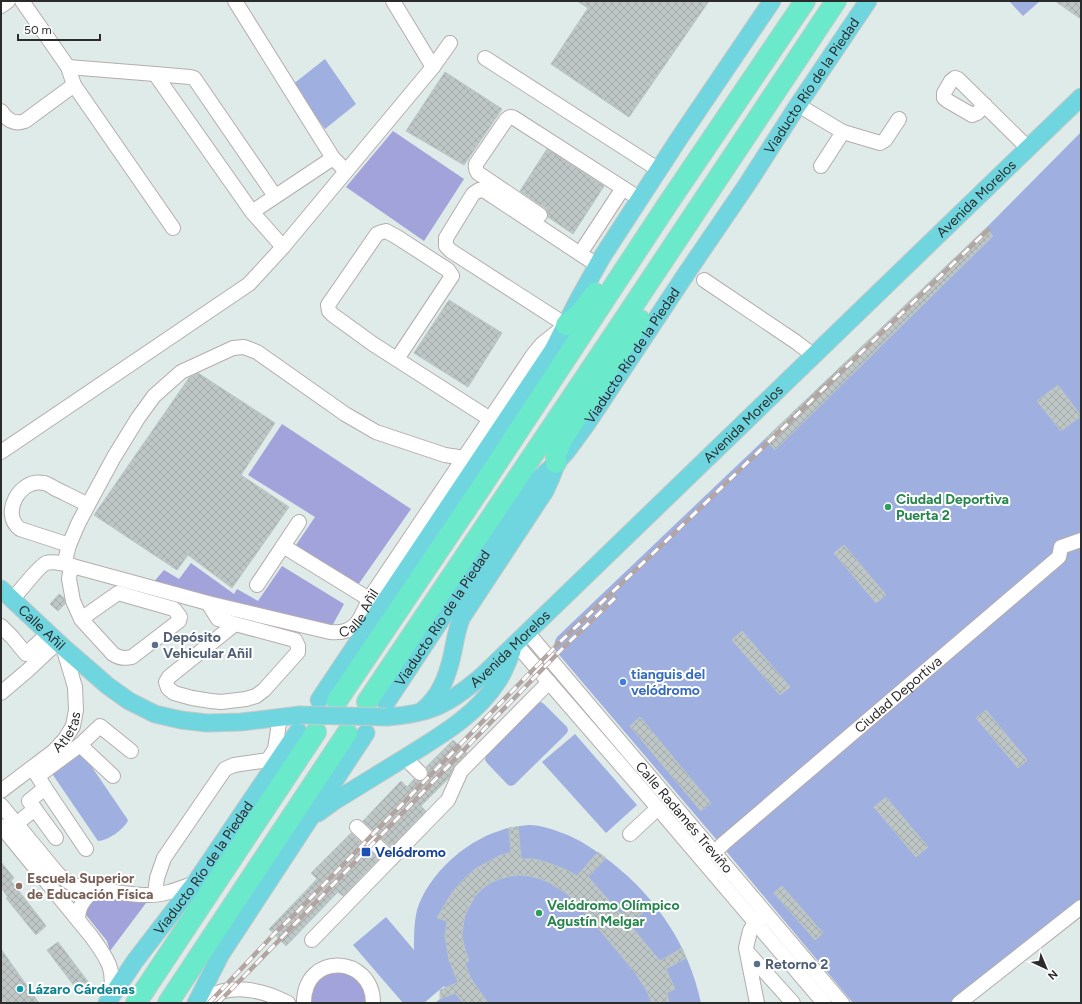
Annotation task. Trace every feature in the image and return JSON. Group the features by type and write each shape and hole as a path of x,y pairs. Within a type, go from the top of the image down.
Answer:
{"highway":[{"path":"328,700 482,485 667,205 805,1"},
{"name":"Viaducto Río de la Piedad","path":"380,707 706,196 836,1"},
{"path":"556,463 556,455 562,440 662,284 706,196"},
{"path":"566,325 579,314 647,226 667,205"},
{"name":"Viaducto Río de la Piedad","path":"136,1003 305,726"},
{"path":"168,1003 347,733"}],"main road":[{"path":"328,700 553,350 576,302 600,261 772,1"},
{"name":"Viaducto Río de la Piedad","path":"380,707 527,490 567,451 586,425 868,1"},
{"name":"Avenida Morelos","path":"380,707 405,716 420,713 445,703 458,695 482,676 1081,97"},
{"path":"420,713 434,699 443,686 452,656 457,629 462,617 545,491 552,478 556,463"},
{"name":"Calle Añil","path":"4,592 56,641 118,694 155,714 181,720 207,723 241,722 280,717 305,726 380,707"},
{"path":"310,820 333,802 450,730 462,720 497,682 521,638"},
{"name":"Viaducto Río de la Piedad","path":"108,1001 195,883 305,726"},
{"path":"196,1003 221,954 366,733"}],"street":[{"path":"1,6 8,1"},
{"path":"22,1 68,67 74,85 173,228"},
{"path":"235,1 333,158 346,171"},
{"path":"393,1 433,67"},
{"path":"1,452 249,284 283,247 433,67 450,43"},
{"path":"485,58 659,170"},
{"path":"68,67 194,78 275,196"},
{"path":"155,74 252,212 283,247"},
{"path":"1,111 6,119 21,123 74,85"},
{"path":"798,105 843,132 880,143 885,140 899,119"},
{"path":"985,105 1028,148"},
{"path":"600,261 585,246 476,171 476,164 508,117 511,117 640,199"},
{"path":"821,166 843,132"},
{"path":"252,212 333,158"},
{"path":"585,246 623,188"},
{"path":"566,325 451,251 446,246 446,238 473,194 479,190 485,191 600,261"},
{"path":"397,359 452,276 448,270 386,231 377,234 328,305 330,311 333,316 373,344 490,419"},
{"path":"704,280 813,355"},
{"name":"Calle Añil","path":"4,592 42,565 49,562 68,564 208,603 330,632 344,631 355,625 362,616 369,599 465,458 514,382 542,344 566,325"},
{"path":"81,619 118,593 174,609 180,616 179,621 132,657 117,657 81,619 73,600 66,557 69,545 78,524 114,457 138,418 154,396 181,372 233,348 244,347 257,352 345,414 376,432 445,455 465,458"},
{"path":"69,545 13,526 9,519 7,509 10,500 23,488 33,484 44,483 88,505"},
{"path":"257,585 299,522"},
{"name":"Ciudad Deportiva","path":"714,853 1059,557 1062,547 1081,540"},
{"path":"283,546 369,599"},
{"path":"208,603 218,619 295,640 298,646 298,652 264,690 256,696 246,699 221,702 174,693 168,688 166,682 169,677 235,624"},
{"path":"1,626 26,654 56,641"},
{"name":"Calle Radamés Treviño","path":"521,638 549,682 714,853 760,918 824,1003"},
{"name":"Calle Radamés Treviño","path":"521,638 650,788 658,808 760,918 842,1003"},
{"path":"1,693 27,671 56,641"},
{"name":"Atletas","path":"1,791 38,777 54,751 65,739 73,726 76,710 75,687 56,641"},
{"path":"312,940 448,800 461,772 549,682"},
{"path":"155,894 156,878 164,858 225,769 234,765 268,760 275,749 280,717"},
{"path":"56,838 29,801 38,777 80,745 100,726 131,751"},
{"path":"80,745 113,776"},
{"path":"405,758 420,773"},
{"path":"38,777 86,849"},
{"path":"1,805 58,874 78,887 146,896 177,890 195,883"},
{"path":"630,834 658,808"},
{"path":"16,824 35,809"},
{"path":"1,826 100,948 110,966 112,980 108,1001"},
{"path":"357,826 390,860"},
{"path":"78,920 79,910 84,899 89,894 99,889"},
{"path":"959,1003 1081,907"},
{"path":"757,1003 746,948 749,933 760,918"},
{"path":"747,952 793,1003"},
{"path":"304,1003 305,991 311,977 317,971 331,966 348,967 356,970 362,975 367,980 373,994 373,1003"},
{"path":"201,1003 215,993 226,990 260,992 271,995 288,1003"}],"shaded area":[{"path":"1009,1 1040,1 1023,16"},
{"path":"325,59 356,104 325,129 292,85"},
{"path":"393,131 464,179 424,241 346,187"},
{"name":"Ciudad Deportiva Puerta 2","path":"1081,132 1081,905 954,1003 853,1003 555,650 554,645 557,637 986,228"},
{"path":"282,424 411,509 358,585 296,545 315,517 248,475"},
{"path":"191,563 234,594 237,589 258,601 282,566 344,604 331,628 152,584 164,570 179,579"},
{"path":"541,702 567,727 567,733 514,785 508,785 487,763 485,760 486,756 537,704"},
{"path":"575,734 637,805 606,833 542,762"},
{"path":"75,754 83,754 128,820 120,831 106,839 98,841 53,775 52,772"},
{"name":"Velódromo Olímpico Agustín Melgar","path":"529,825 550,829 570,836 581,842 611,862 643,891 657,907 679,943 696,982 701,1003 435,1003 440,999 440,990 445,988 444,986 424,1003 403,1003 353,945 386,917 414,950 417,910 422,897 430,884 449,862 473,843 486,836 506,829"},
{"path":"105,896 144,901 146,903 110,951 107,941 86,915 87,908 91,902"},
{"path":"333,972 347,973 363,984 368,1003 309,1003 309,999 317,981"}],"building":[{"path":"577,1 709,1 629,117 551,64 588,8"},
{"path":"1055,1 1081,1 1081,19"},
{"path":"445,72 502,109 464,165 406,131"},
{"path":"547,149 604,186 573,234 548,217 548,212 545,208 520,191"},
{"path":"986,228 993,236 775,450 765,439"},
{"path":"449,300 502,333 468,387 414,353"},
{"path":"198,373 275,423 241,475 289,507 232,588 188,555 177,570 94,515 189,378"},
{"path":"1058,385 1081,416 1061,431 1037,401"},
{"path":"844,545 886,595 876,603 834,553"},
{"path":"59,594 64,598 65,604 58,611 50,604"},
{"path":"742,631 790,687 780,695 732,640"},
{"path":"986,710 1027,760 1018,768 976,718"},
{"path":"640,717 711,803 701,811 630,726"},
{"path":"453,740 467,753 455,765 448,779 421,806 426,811 391,847 363,821 401,781 407,787 414,779 423,781 426,779 428,770 426,767"},
{"path":"886,797 928,847 916,857 874,807"},
{"path":"518,827 521,859 534,859 546,862 567,870 577,876 598,852 606,858 588,877 621,914 638,899 647,909 629,924 660,961 682,948 686,958 666,969 675,989 667,993 669,1003 652,1003 647,991 634,971 588,916 567,894 541,879 519,875 499,879 490,883 475,896 465,915 462,936 469,961 465,963 470,977 488,1003 463,1003 455,993 440,999 440,990 458,982 449,960 445,936 447,921 437,918 455,889 475,869 499,856 511,852 509,828"},
{"path":"351,833 379,859 343,896 338,892 286,946 269,929 317,879 311,873"},
{"path":"1,862 14,878 11,881 46,926 36,935 6,898 8,897 1,888"},
{"path":"782,886 823,933 815,940 774,893"},
{"path":"58,942 89,983 78,991 47,950"},
{"name":"Lázaro Cárdenas","path":"1,949 39,1003 1,1003"}],"railway":[{"path":"209,1003 274,934 560,642 988,230"},
{"path":"218,1003 564,647 615,598"}],"place":[{"name":"Ciudad Deportiva Puerta 2","path":"888,507"},
{"name":"Depósito Vehicular Añil","path":"155,645"},
{"name":"tianguis del velódromo","path":"623,682"},
{"name":"Velódromo","path":"366,852"},
{"name":"Escuela Superior de Educación Física","path":"19,886"},
{"name":"Velódromo Olímpico Agustín Melgar","path":"539,913"},
{"name":"Retorno 2","path":"757,964"},
{"name":"Lázaro Cárdenas","path":"20,989"}]}
